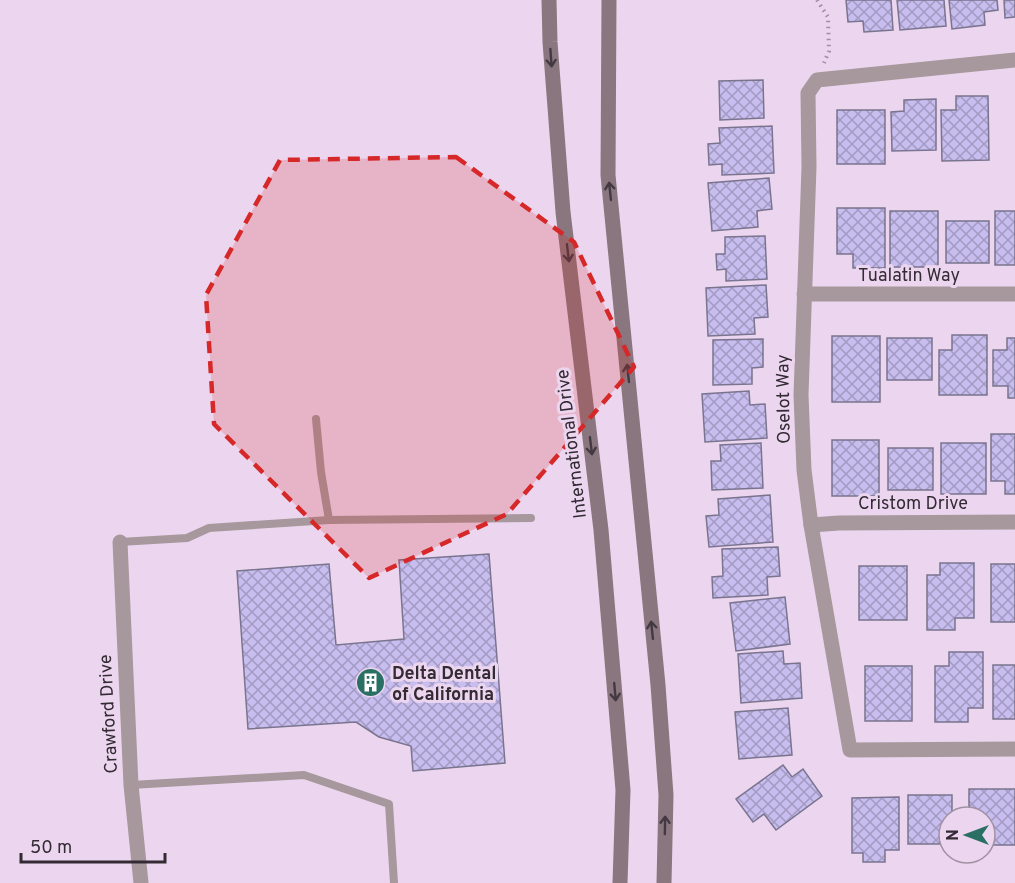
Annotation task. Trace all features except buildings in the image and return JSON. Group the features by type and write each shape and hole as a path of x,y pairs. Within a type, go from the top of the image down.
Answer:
{"main road":[{"name":"International Drive","path":"549,0 563,212 601,530 623,790 620,883"},
{"path":"609,0 608,175 658,685 666,795 664,883"}],"street":[{"path":"817,80 1015,60"},
{"name":"Oselot Way","path":"817,80 808,93 809,167 801,396 804,470 811,525 850,750 1015,749"},
{"name":"Tualatin Way","path":"804,294 1015,294"},
{"name":"Cristom Drive","path":"811,525 1015,522"},
{"name":"Crawford Drive","path":"120,542 131,785 141,883"}],"lane":[{"path":"316,419 321,472 329,520"},
{"path":"120,542 188,538 209,528 329,520 531,518"},
{"path":"131,785 304,775 389,804 394,883"}],"path":[{"path":"817,80 829,51 828,17 818,0"}],"highlighted area":[{"path":"456,157 574,242 634,367 507,514 369,578 214,424 206,295 280,160"}],"place":[{"name":"Delta Dental of California","path":"371,683"}]}
